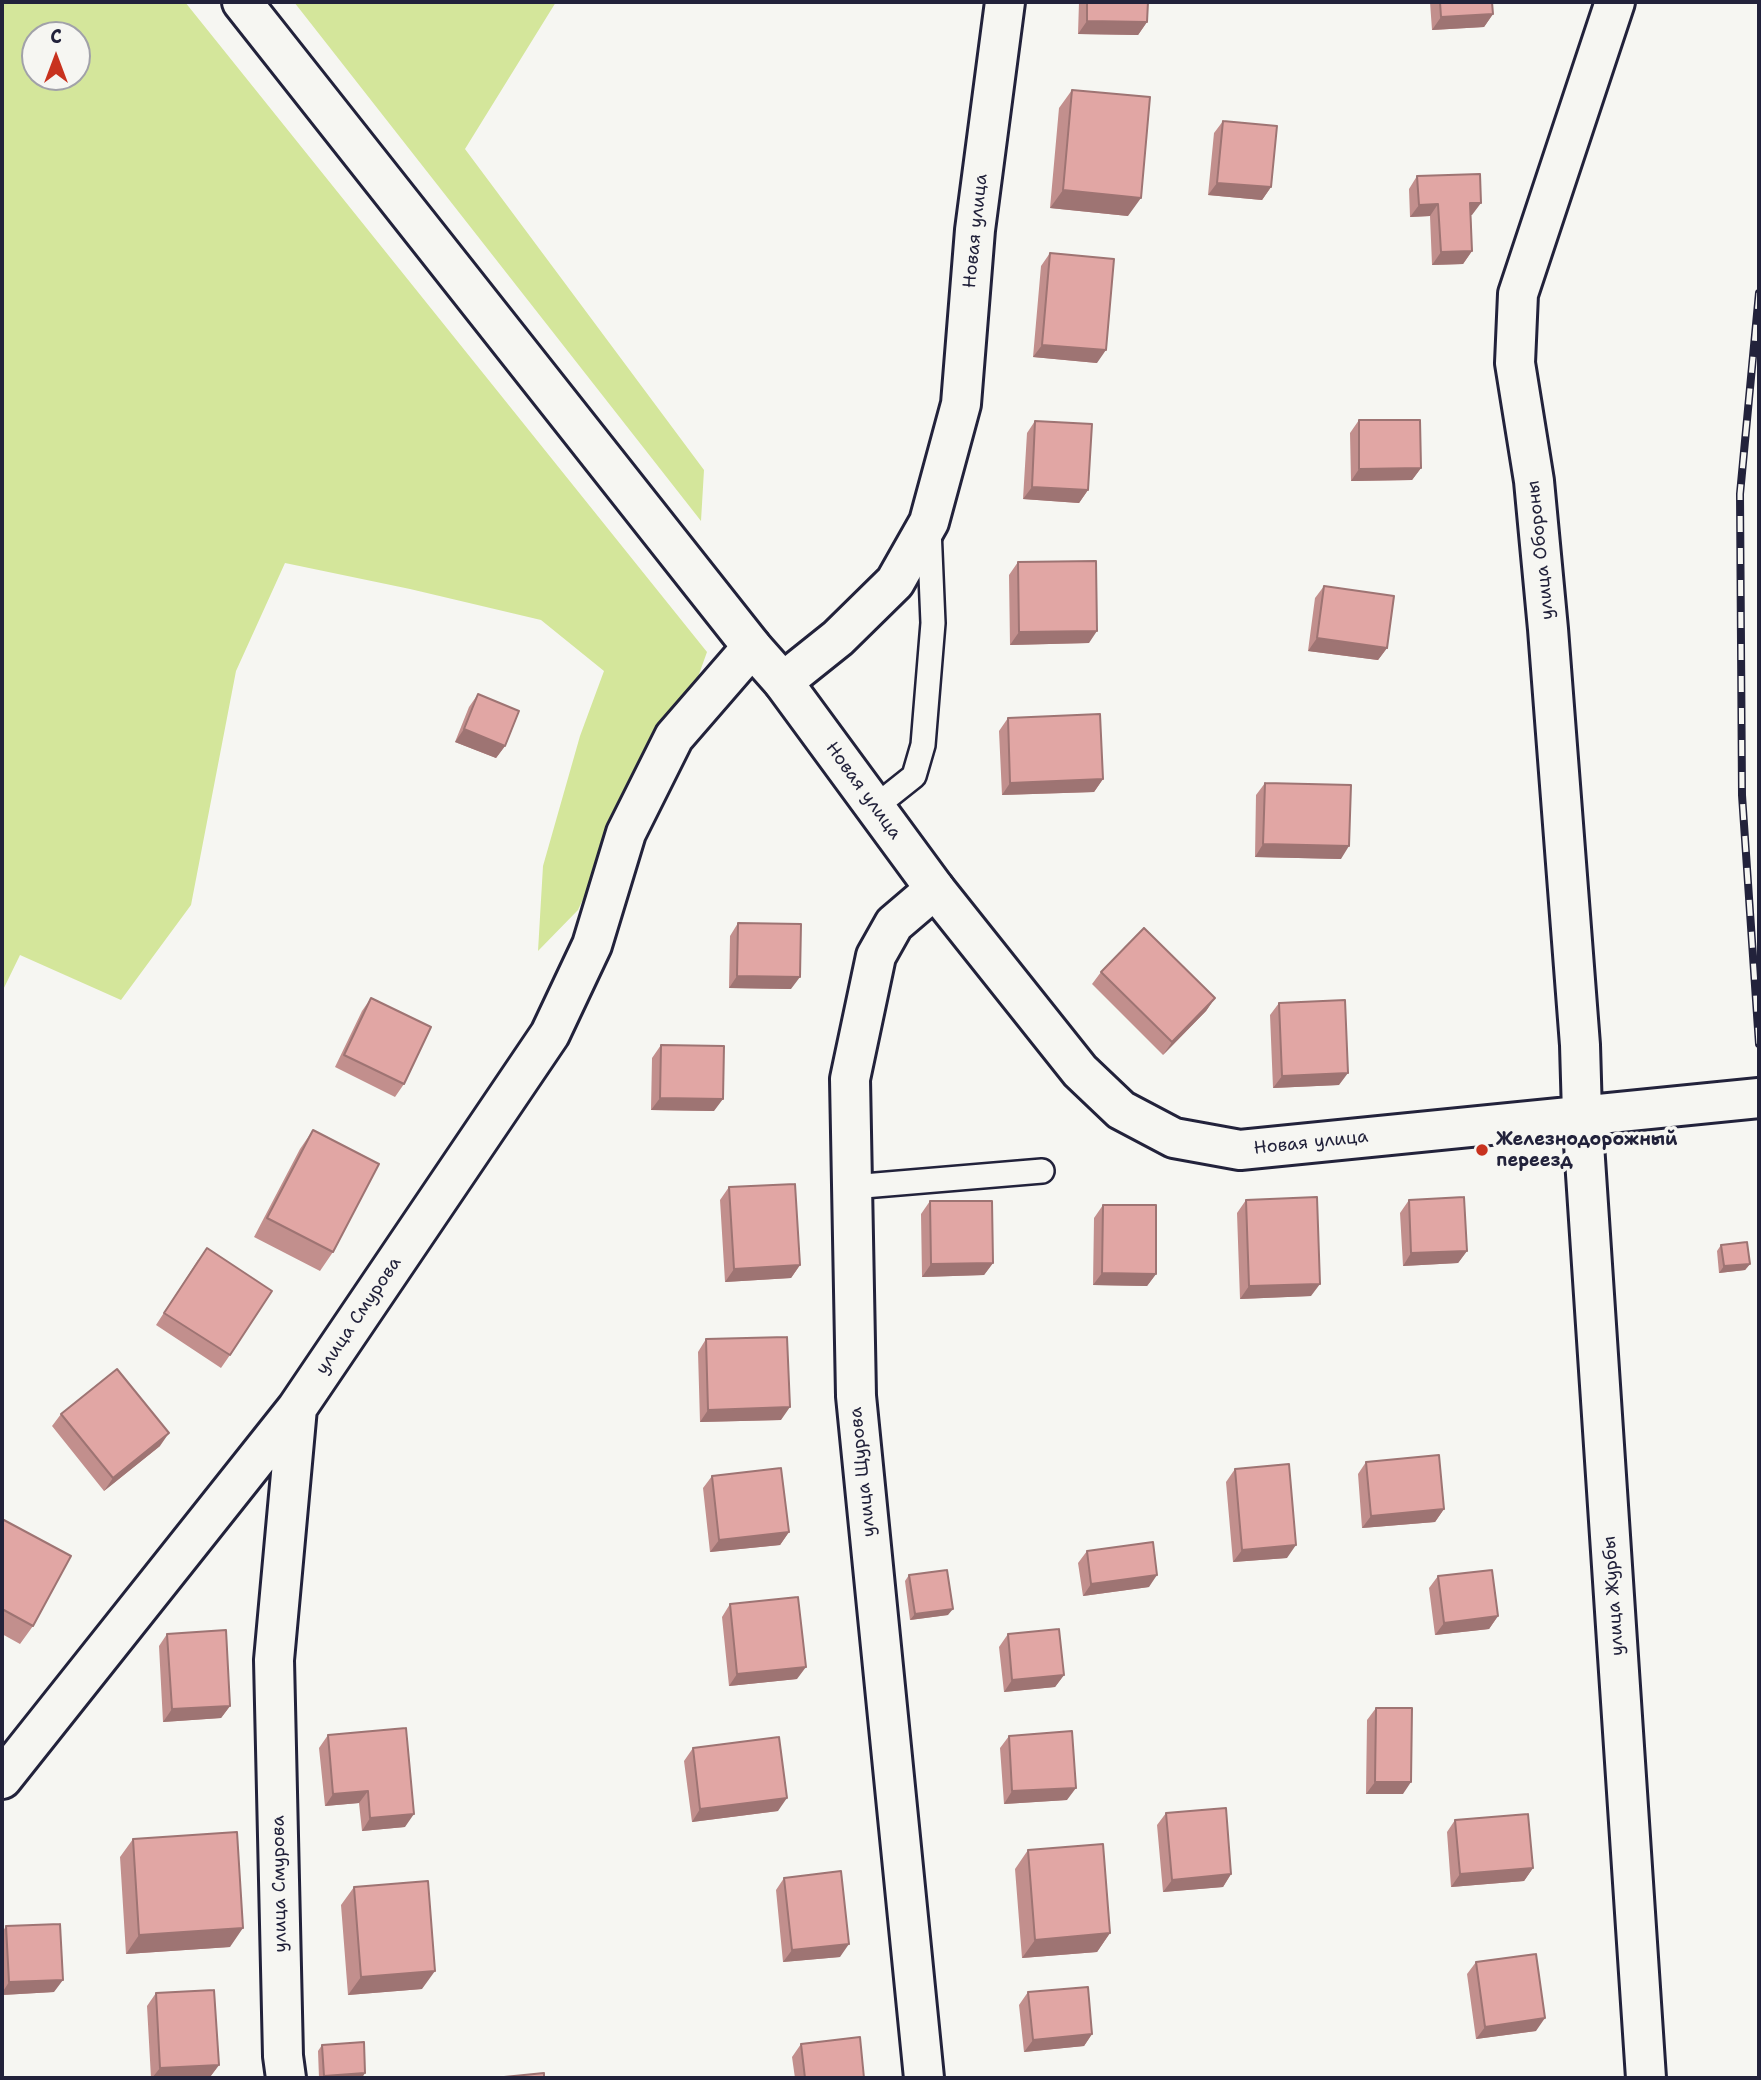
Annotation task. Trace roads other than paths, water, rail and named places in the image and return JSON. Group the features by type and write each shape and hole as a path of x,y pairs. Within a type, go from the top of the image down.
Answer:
{"street":[{"path":"242,2 752,647 783,682"},
{"name":"Новая улица","path":"1005,2 975,230 961,404 929,522 895,582 838,638 783,682 935,889 1080,1070 1121,1110 1174,1138 1240,1150 1759,1098"},
{"name":"улица Обороны","path":"1582,1114 1580,1045 1548,629 1534,481 1515,363 1518,294 1615,2"},
{"name":"улица Смурова","path":"286,2078 274,1660 297,1408 550,1034 592,945 626,834 674,737 752,647"},
{"name":"улица Щурова","path":"924,2078 856,1396 850,1079 876,956 894,924 935,889"},
{"name":"улица Журбы","path":"1582,1114 1646,2078"},
{"path":"2,1779 297,1408"}],"lane":[{"path":"875,807 914,776 923,745 933,623 929,522"},
{"path":"852,1187 1042,1171"}],"railway":[{"path":"1759,293 1740,494 1742,795 1759,1044"}],"place":[{"name":"Железнодорожный переезд","path":"1482,1150"}]}
